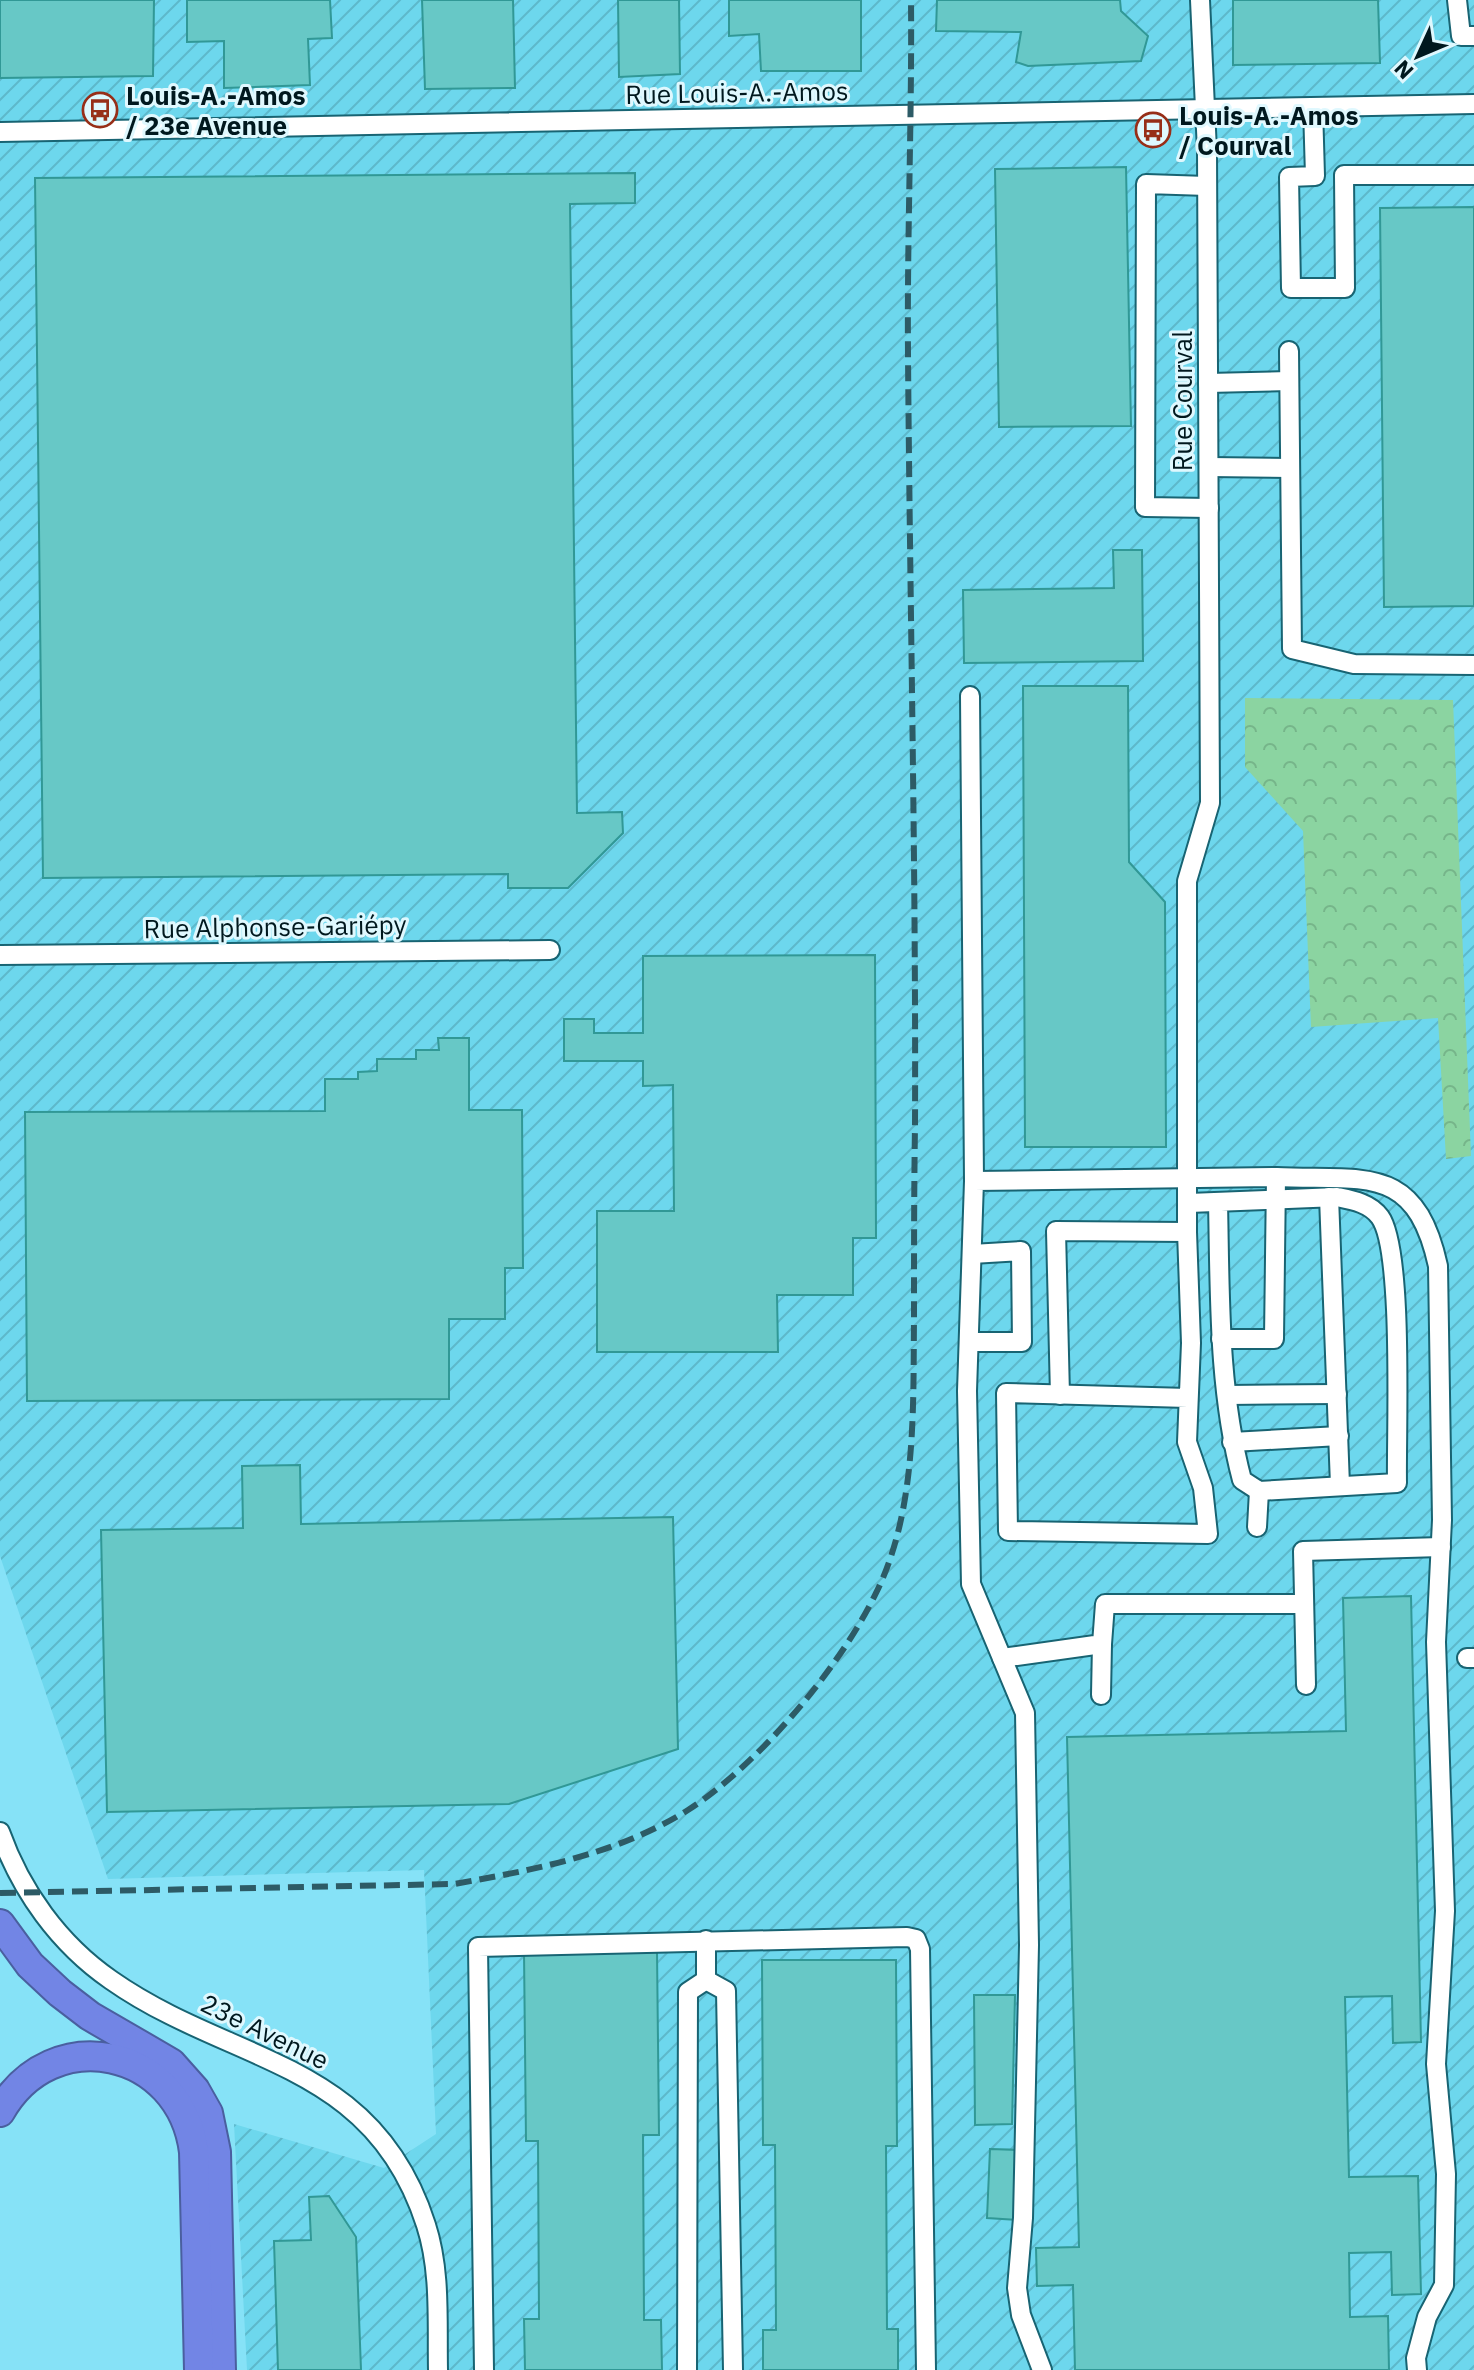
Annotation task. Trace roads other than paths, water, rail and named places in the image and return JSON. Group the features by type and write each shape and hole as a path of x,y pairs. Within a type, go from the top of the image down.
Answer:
{"highway":[{"path":"0,1924 30,1965 60,1993 97,2021 171,2063 195,2090 208,2113 216,2152 221,2370"},
{"path":"0,2112 16,2088 37,2071 78,2057 108,2057 135,2065 169,2092 189,2127 194,2152 199,2370"}],"street":[{"name":"Rue Courval","path":"1060,1395 1006,1393 1008,1531 1208,1534 1203,1488 1187,1442 1191,1343 1187,1232 1187,881 1210,803 1207,186 1200,0"},
{"path":"1457,0 1461,36 1474,36"},
{"name":"Rue Louis-A.-Amos","path":"0,132 1474,104"},
{"path":"1313,107 1315,176"},
{"path":"1344,175 1345,288 1291,288 1289,177 1344,175 1474,175"},
{"path":"1207,186 1146,184 1145,507 1209,508"},
{"path":"1289,351 1292,649 1354,664 1474,665"},
{"path":"1208,383 1289,381"},
{"path":"1209,467 1290,468"},
{"path":"970,696 974,1181 969,1342 971,1584 1025,1713 1029,1960 1023,2218 1017,2288 1021,2315 1042,2370"},
{"name":"Rue Alphonse-Gariépy","path":"0,955 550,950"},
{"path":"974,1181 1276,1177 1379,1181 1401,1190 1417,1208 1431,1236 1438,1266 1441,1547 1436,1642 1445,1911 1436,2064 1446,2174 1444,2285 1427,2317 1416,2358 1417,2370"},
{"path":"1221,1339 1274,1339 1276,1177"},
{"path":"1359,1201 1366,1181"},
{"path":"1329,1197 1340,1485"},
{"path":"1189,1203 1329,1197 1359,1201 1381,1218 1394,1258 1397,1483 1259,1491 1242,1480 1232,1442 1221,1339 1218,1202"},
{"path":"1187,1232 1056,1231 1060,1395 1188,1398"},
{"path":"969,1342 1022,1342 1021,1251 972,1254"},
{"path":"1227,1395 1337,1394"},
{"path":"1232,1442 1339,1436"},
{"path":"1257,1527 1259,1491"},
{"path":"1306,1685 1303,1551 1441,1547"},
{"path":"1101,1695 1105,1604 1304,1604"},
{"path":"1002,1658 1102,1644"},
{"name":"23e Avenue","path":"0,1832 29,1893 66,1941 97,1970 163,2011 312,2080 354,2110 378,2136 399,2164 427,2227 436,2277 438,2370"},
{"path":"484,2370 478,1947 706,1940 916,1939 920,1949 926,2370"},
{"path":"706,1940 706,1980"},
{"path":"687,2370 688,1992 706,1980"},
{"path":"706,1980 726,1991 733,2370"}],"railway":[{"path":"0,1893 454,1884 545,1866 604,1849 688,1810 742,1768 819,1683 876,1593 889,1561 906,1494 913,1388 915,933 908,310 911,0"}],"place":[{"name":"Louis-A.-Amos / 23e Avenue","path":"100,110"},
{"name":"Louis-A.-Amos / Courval","path":"1153,130"}]}
